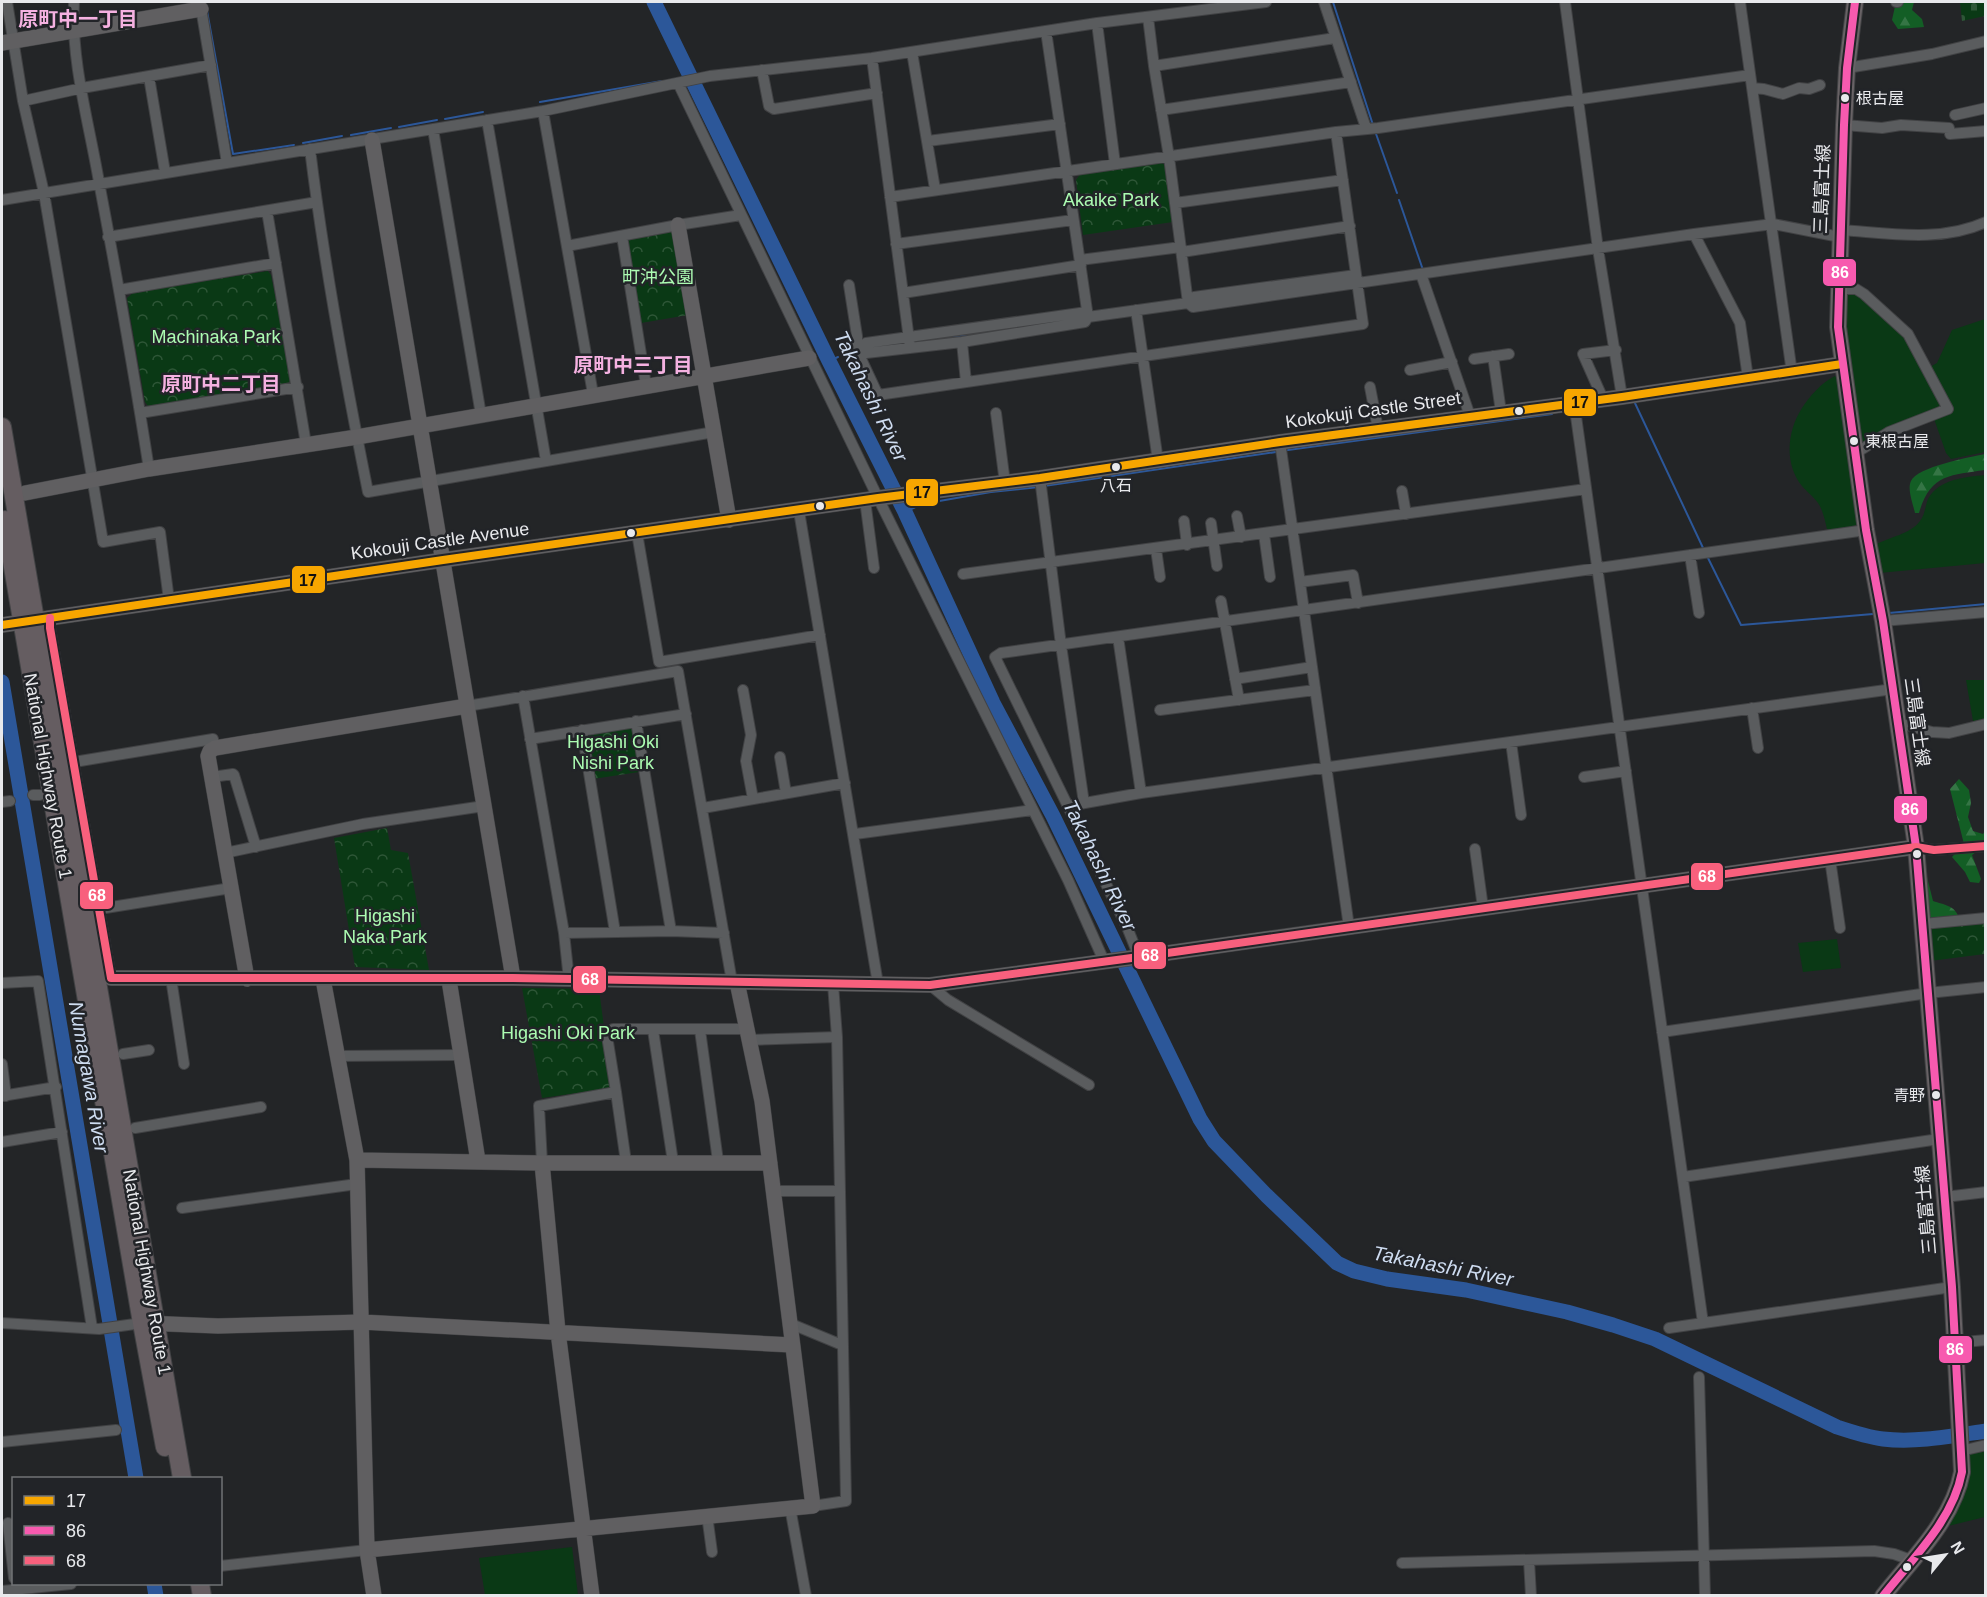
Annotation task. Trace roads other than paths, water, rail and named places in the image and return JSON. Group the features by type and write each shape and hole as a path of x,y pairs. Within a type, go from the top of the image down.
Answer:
{"highway":[{"name":"National Highway Route 1","path":"2,427 36,620 149,1324 171,1477"},
{"name":"National Highway Route 1","path":"2,499 36,620"},
{"name":"National Highway Route 1","path":"149,1324 182,1477"}],"main road":[{"name":"三島富士線","path":"1855,2 1847,68 1844,125 1838,327 1866,530 1883,621 1916,847 1952,1287 1962,1472 1959,1488 1951,1507 1883,1596"}],"street":[{"path":"7,2 8,41 44,193 103,542 160,532 169,600"},
{"path":"74,2 73,30 82,88 149,469"},
{"path":"2,200 543,111 710,76 872,58 1097,23 1266,2"},
{"path":"1324,2 1366,128"},
{"path":"1565,2 1598,249 1622,397"},
{"path":"1740,2 1769,225 1792,373"},
{"path":"8,41 200,5 227,163"},
{"path":"1148,17 1188,303 1193,307 1357,279 1421,274 1769,225 1840,233 1931,235 1961,231 1986,222"},
{"path":"1097,23 1115,164"},
{"path":"856,350 866,343 962,342 1085,322 1088,314 1046,31"},
{"path":"1154,66 1335,38"},
{"path":"1847,68 1932,54 1986,41"},
{"path":"912,52 935,189"},
{"path":"872,58 909,342"},
{"path":"23,101 211,65"},
{"path":"762,70 769,106 774,110 877,93"},
{"path":"890,196 1750,75"},
{"path":"149,77 165,172"},
{"path":"680,82 876,499 1107,961"},
{"path":"1161,110 1351,82"},
{"path":"1752,88 1764,88 1783,94 1799,88 1809,89 1820,85"},
{"path":"1955,115 1986,108"},
{"path":"543,111 593,394"},
{"path":"487,120 546,461"},
{"path":"928,141 1060,124"},
{"path":"1844,125 1882,128 1901,125 1949,128 1950,134 1986,131"},
{"path":"434,129 482,415"},
{"path":"849,285 857,336 856,350 878,395 1364,324 1336,132"},
{"path":"372,140 513,978"},
{"path":"310,149 317,202 368,492 714,432"},
{"path":"1175,204 1343,180"},
{"path":"108,237 317,202"},
{"path":"267,211 306,444"},
{"path":"567,246 741,215"},
{"path":"896,244 1073,220"},
{"path":"678,225 729,520"},
{"path":"903,293 1080,263 1350,226"},
{"path":"1694,234 1740,323 1748,378"},
{"path":"622,236 646,385"},
{"path":"119,290 276,263"},
{"path":"1421,274 1470,416"},
{"path":"1839,289 1856,289 1864,294 1908,334 1948,409 1889,432 1856,453"},
{"path":"909,342 1088,314 1188,303"},
{"path":"1136,310 1158,461"},
{"path":"962,342 966,382"},
{"path":"1603,399 1584,354 1616,350"},
{"path":"1474,359 1509,354"},
{"path":"1493,356 1501,412"},
{"path":"25,493 149,469 357,437 593,394 810,358"},
{"path":"1410,370 1452,362"},
{"name":"Kokokuji Castle Street","path":"876,499 1005,483 1040,483 1158,461 1280,442 1622,397 1842,364"},
{"path":"140,413 298,387"},
{"path":"1370,387 1378,429"},
{"path":"1574,402 1703,1323"},
{"path":"996,413 1005,483"},
{"path":"1280,442 1349,927"},
{"path":"1040,483 1084,803"},
{"path":"963,574 1051,564 1586,489"},
{"path":"1402,491 1406,514"},
{"path":"874,568 876,499"},
{"name":"Kokouji Castle Avenue","path":"2,625 876,499"},
{"path":"800,511 878,984"},
{"path":"1237,516 1241,537"},
{"path":"1184,521 1187,545"},
{"path":"1211,523 1217,566"},
{"path":"1139,957 1127,927 995,657 1001,653 1866,530"},
{"path":"637,533 659,662 820,635"},
{"path":"1264,534 1270,576"},
{"path":"1156,549 1160,577"},
{"path":"1699,613 1700,554"},
{"path":"1300,582 1353,575 1358,603"},
{"path":"1221,601 1239,700"},
{"path":"1883,621 1986,612"},
{"path":"36,620 50,628 111,978 449,980 513,978 930,985 1916,847 1934,850 1986,846"},
{"path":"1118,637 1141,793"},
{"path":"1235,679 1312,667"},
{"path":"247,979 208,756 210,751 215,748 678,670 724,933 762,1101 813,1506"},
{"path":"1068,806 1141,793 1893,689"},
{"path":"743,690 751,735 746,761 753,799"},
{"path":"1160,710 1316,690"},
{"path":"523,696 564,933 569,980"},
{"path":"1752,708 1758,748"},
{"path":"530,739 686,714"},
{"path":"636,721 671,931"},
{"path":"1898,723 1949,734 1986,724"},
{"path":"582,730 615,932"},
{"path":"74,762 213,739 215,748"},
{"path":"1511,742 1521,815"},
{"path":"780,757 786,793"},
{"path":"1584,777 1626,771"},
{"path":"212,777 234,775 256,847"},
{"path":"703,808 845,783"},
{"path":"225,853 361,824 484,806"},
{"path":"855,834 1033,810"},
{"path":"1475,849 1483,908"},
{"path":"1830,859 1840,928"},
{"path":"99,909 231,888"},
{"path":"1923,924 1986,918"},
{"path":"564,933 671,931 724,933"},
{"path":"171,978 184,1064"},
{"path":"323,979 357,1160 367,1550 375,1596"},
{"path":"449,980 478,1161"},
{"path":"2,983 38,981 96,1328"},
{"path":"222,1566 846,1501 837,1037 833,984"},
{"path":"930,985 948,1000 1089,1085"},
{"path":"1662,1032 1928,993 1986,987"},
{"path":"626,1162 608,1036 613,1029 700,1030 837,1037"},
{"path":"653,1030 673,1162"},
{"path":"700,1030 718,1161"},
{"path":"123,1054 148,1050"},
{"path":"337,1056 460,1055"},
{"path":"2,1065 4,1096 56,1087"},
{"path":"592,1596 558,1332 539,1107 616,1092"},
{"path":"135,1128 261,1107"},
{"path":"2,1142 62,1132"},
{"path":"1683,1177 1939,1139"},
{"path":"357,1160 770,1163"},
{"path":"182,1208 357,1184"},
{"path":"774,1191 839,1191"},
{"path":"1945,1197 1986,1192"},
{"path":"1669,1328 1952,1287"},
{"path":"2,1323 96,1328 149,1324 218,1326 362,1322 792,1345"},
{"path":"789,1323 842,1345"},
{"path":"1954,1343 1986,1340"},
{"path":"1699,1377 1705,1596"},
{"path":"2,1442 116,1430"},
{"path":"1961,1451 1986,1445"},
{"path":"790,1507 806,1596"},
{"path":"707,1515 712,1551"},
{"path":"8,1522 12,1563"},
{"path":"1401,1563 1874,1551 1894,1554 1911,1560"},
{"path":"1529,1560 1531,1596"}],"waterway":[{"name":"Takahashi River","path":"654,2 905,512 993,703 1053,816 1200,1119 1214,1141 1337,1263 1354,1271 1387,1279 1466,1290 1567,1312 1613,1325 1655,1339 1837,1427 1865,1436 1908,1440 1986,1431"},
{"path":"1333,2 1373,125"},
{"path":"207,11 233,154 294,145"},
{"path":"540,102 662,81"},
{"path":"445,119 483,112"},
{"path":"399,127 437,120"},
{"path":"351,135 391,128"},
{"path":"1375,131 1397,193"},
{"path":"303,143 342,136"},
{"path":"1399,200 1423,270"},
{"path":"913,342 1023,327"},
{"path":"829,361 838,357"},
{"path":"1634,401 1704,550"},
{"path":"1288,450 1552,414"},
{"path":"1044,486 1276,452"},
{"path":"905,512 922,504 991,492 1039,487"},
{"path":"1707,556 1741,625 1873,614"},
{"path":"1889,613 1986,604"},
{"name":"Numagawa River","path":"2,682 136,1477"},
{"name":"Numagawa River","path":"154,1585 156,1596"}],"place":[{"name":"根古屋","path":"1845,98"},
{"name":"東根古屋","path":"1854,441"},
{"name":"八石","path":"1116,467"},
{"name":"青野","path":"1936,1095"}],"district":[{"name":"原町中一丁目","path":"78,19"},
{"name":"原町中三丁目","path":"633,365"},
{"name":"原町中二丁目","path":"221,384"}],"park label":[{"name":"Akaike Park","path":"1111,200"},
{"name":"町沖公園","path":"658,277"},
{"name":"Machinaka Park","path":"216,337"},
{"name":"Higashi Oki Nishi Park","path":"613,752"},
{"name":"Higashi Naka Park","path":"385,926"},
{"name":"Higashi Oki Park","path":"568,1033"}]}
